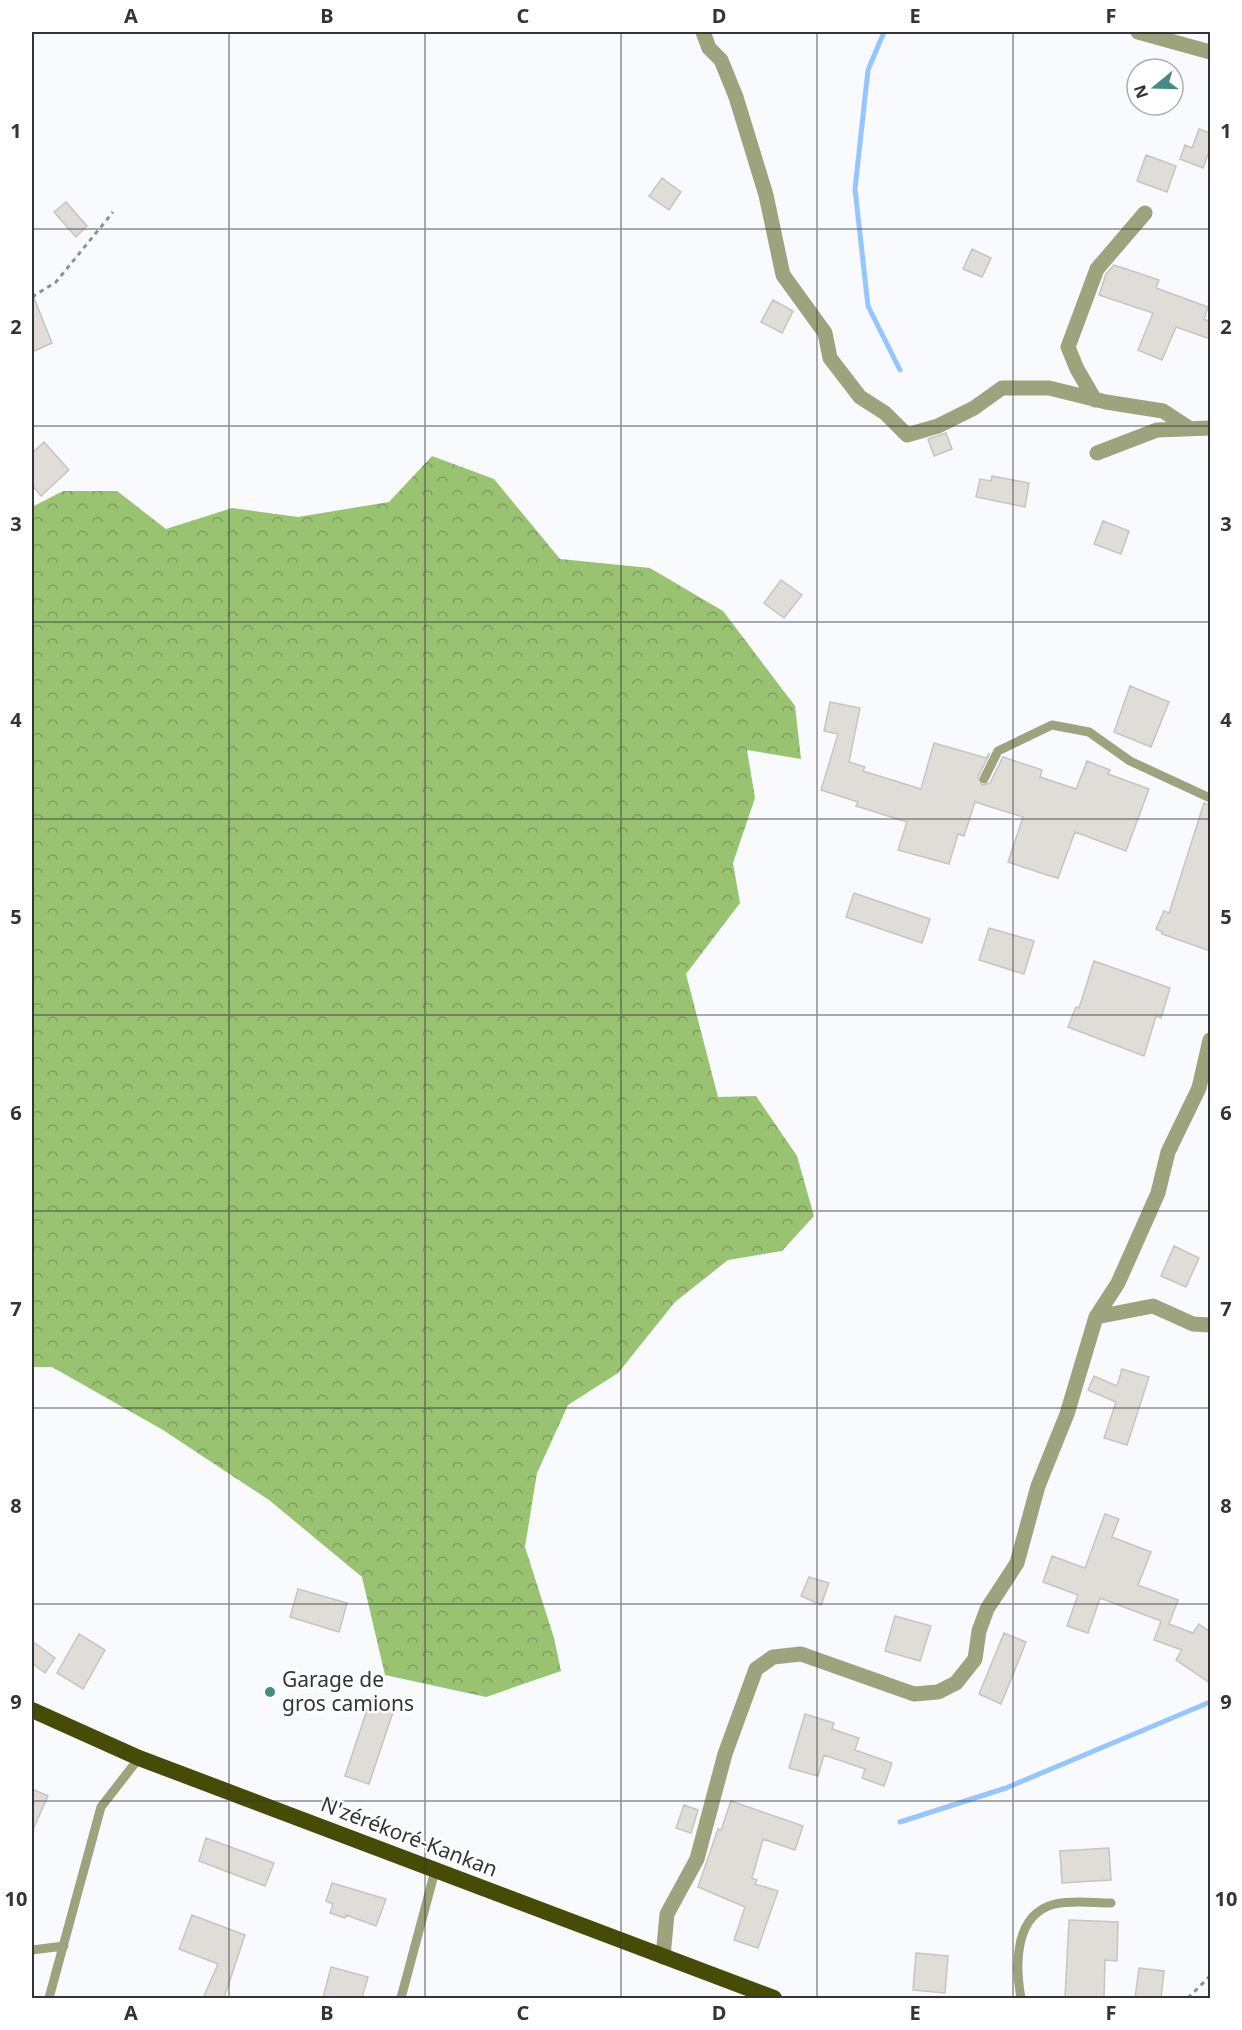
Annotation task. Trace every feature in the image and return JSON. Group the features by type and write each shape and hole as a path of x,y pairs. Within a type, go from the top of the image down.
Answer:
{"highway":[{"name":"N'zérékoré-Kankan","path":"32,1710 140,1758 774,1998"}],"street":[{"path":"703,32 709,48 721,60 736,97 766,195 783,275 825,333 830,358 860,397 885,413 907,435 956,417 1002,388 1048,388 1095,400 1163,411 1190,428"},
{"path":"1138,32 1210,52"},
{"path":"1095,400 1077,369 1068,347 1097,269 1145,213"},
{"path":"1097,453 1157,430 1210,428"},
{"path":"663,1957 667,1914 697,1859 725,1754 756,1670 773,1657 801,1654 914,1694 938,1692 956,1683 975,1659 979,1631 987,1609 1017,1563 1038,1486 1067,1414 1096,1317 1118,1283 1158,1192 1168,1152 1199,1088 1210,1040"},
{"path":"1096,1317 1153,1306 1193,1324 1210,1325"}],"lane":[{"path":"984,779 998,751 1052,725 1089,732 1130,760 1210,798"},
{"path":"50,1998 101,1807 140,1758"},
{"path":"401,1998 435,1871"},
{"path":"1021,1998 1016,1974 1024,1928 1038,1910 1056,1903 1111,1903"},
{"path":"32,1950 64,1946"}],"path":[{"path":"32,297 56,282 113,212"},
{"path":"1188,1998 1210,1976"}],"green space":[{"path":"432,456 494,479 560,559 650,568 723,611 795,706 801,759 747,750 755,798 733,863 740,903 686,974 718,1097 756,1096 797,1156 814,1216 782,1251 728,1260 675,1302 618,1373 568,1405 537,1473 525,1547 554,1638 561,1671 486,1697 385,1675 362,1577 269,1500 163,1430 52,1367 32,1367 32,507 63,491 117,491 166,529 232,508 298,517 389,502"}],"building":[{"path":"1199,129 1210,133 1210,149 1203,168 1180,159 1185,145 1192,148"},
{"path":"1146,155 1176,166 1167,192 1137,181"},
{"path":"662,178 681,192 669,210 649,196"},
{"path":"66,202 87,226 76,237 54,212"},
{"path":"972,249 991,258 982,277 963,269"},
{"path":"1114,265 1159,280 1156,288 1208,307 1204,319 1210,322 1210,339 1176,327 1162,360 1138,350 1153,313 1099,295 1106,274"},
{"path":"32,293 52,343 32,352"},
{"path":"773,300 793,311 782,333 761,322"},
{"path":"946,433 952,449 934,456 928,439"},
{"path":"44,442 69,470 41,496 32,485 32,453"},
{"path":"992,476 1029,483 1025,507 976,497 980,479 991,481"},
{"path":"1103,521 1129,531 1121,554 1094,544"},
{"path":"781,580 802,595 784,618 764,603"},
{"path":"1130,686 1169,702 1151,747 1114,732"},
{"path":"830,702 860,708 849,762 865,767 863,771 921,789 934,743 986,758 990,753 978,777 982,785 990,783 1003,757 1042,770 1040,777 1076,789 1087,761 1110,770 1108,774 1149,789 1126,851 1075,832 1058,878 1047,875 1008,862 1023,817 975,802 964,836 958,834 949,864 898,850 907,822 856,806 858,802 821,790 838,734 824,731"},
{"path":"1204,803 1210,805 1210,951 1162,934 1156,929 1164,911 1169,913"},
{"path":"854,893 930,919 922,943 846,917"},
{"path":"989,928 1034,941 1024,974 979,960"},
{"path":"1094,961 1170,988 1161,1018 1156,1016 1144,1056 1068,1027 1076,1007 1079,1008"},
{"path":"1174,1246 1199,1258 1186,1287 1161,1276"},
{"path":"1122,1369 1149,1377 1127,1445 1104,1438 1116,1402 1088,1390 1094,1376 1117,1386"},
{"path":"1105,1514 1119,1519 1112,1537 1151,1552 1138,1585 1178,1600 1169,1624 1193,1633 1199,1624 1210,1632 1210,1683 1176,1660 1182,1650 1154,1640 1161,1621 1100,1598 1088,1633 1067,1626 1078,1595 1043,1582 1052,1556 1085,1568"},
{"path":"809,1577 829,1583 821,1605 801,1596"},
{"path":"298,1589 347,1603 339,1632 290,1617"},
{"path":"895,1616 931,1626 920,1661 885,1651"},
{"path":"1004,1633 1026,1642 1001,1704 979,1694"},
{"path":"79,1634 105,1650 83,1689 57,1673"},
{"path":"32,1641 55,1658 45,1673 32,1663"},
{"path":"371,1698 395,1706 369,1784 345,1776"},
{"path":"805,1714 834,1723 832,1729 859,1738 855,1750 892,1763 884,1786 862,1778 865,1769 824,1755 818,1776 789,1768"},
{"path":"32,1789 48,1796 32,1832"},
{"path":"731,1801 803,1826 795,1850 763,1839 752,1878 757,1880 755,1884 778,1891 758,1948 734,1940 745,1907 698,1887 718,1829 721,1830"},
{"path":"684,1805 698,1810 691,1833 676,1828"},
{"path":"206,1838 274,1863 265,1886 199,1861"},
{"path":"1109,1848 1111,1880 1062,1883 1060,1851"},
{"path":"332,1883 386,1899 376,1926 346,1915 345,1918 330,1913 333,1904 326,1901"},
{"path":"192,1915 245,1935 224,1998 203,1998 218,1964 179,1949"},
{"path":"1069,1920 1118,1922 1117,1961 1105,1960 1104,1998 1065,1998"},
{"path":"916,1953 948,1956 945,1993 913,1990"},
{"path":"331,1967 368,1977 362,1998 323,1998"},
{"path":"1139,1968 1164,1971 1161,1998 1135,1998"}],"waterway":[{"path":"884,32 868,70 855,189 868,306 900,370"},
{"path":"900,1822 1006,1788 1210,1702"}],"place":[{"name":"Garage de gros camions","path":"270,1692"}]}
